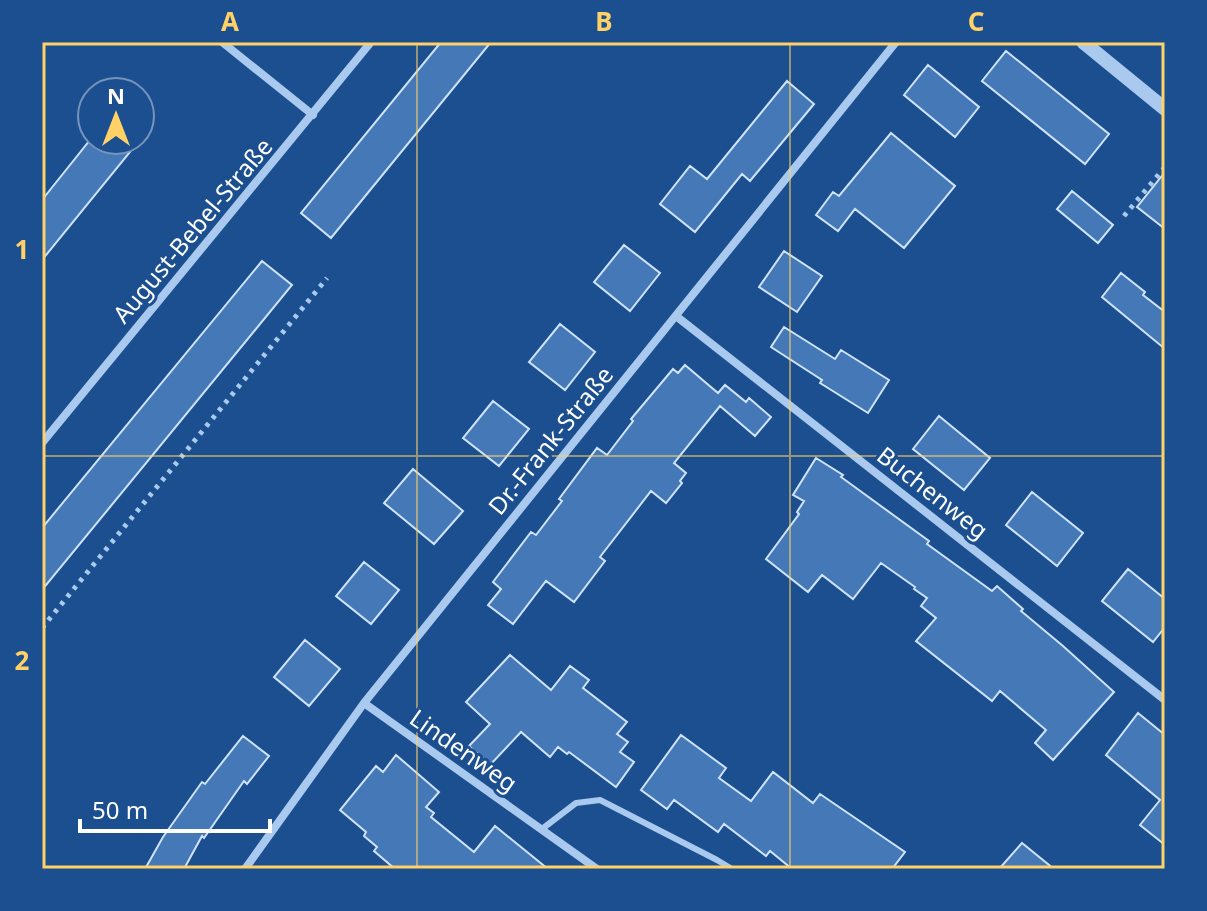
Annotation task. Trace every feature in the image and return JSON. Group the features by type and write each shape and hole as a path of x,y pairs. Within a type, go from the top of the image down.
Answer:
{"street":[{"path":"222,42 313,115"},
{"name":"August-Bebel-Straße","path":"42,443 371,42"},
{"name":"Dr.-Frank-Straße","path":"245,869 364,703 896,42"},
{"path":"1083,42 1165,109"},
{"name":"Buchenweg","path":"676,316 1165,700"},
{"name":"Lindenweg","path":"364,703 597,869"}],"lane":[{"path":"542,829 576,803 600,800 732,869"}],"path":[{"path":"1124,216 1165,167"},
{"path":"42,628 327,278"}],"building":[{"path":"441,42 491,42 331,238 301,213"},
{"path":"1006,51 1109,134 1085,164 982,81"},
{"path":"928,65 979,107 955,137 904,95"},
{"path":"787,81 814,104 750,181 742,174 695,232 660,204 690,166 707,179"},
{"path":"891,133 955,186 904,248 855,209 838,231 816,215 833,192 839,196"},
{"path":"77,156 127,156 42,260 42,200"},
{"path":"1165,172 1165,229 1137,207"},
{"path":"1072,191 1113,225 1098,243 1057,209"},
{"path":"624,245 660,273 630,311 594,282"},
{"path":"784,251 822,276 797,312 759,287"},
{"path":"262,261 292,285 42,590 42,528"},
{"path":"1121,273 1165,312 1165,349 1102,297"},
{"path":"560,324 595,352 565,390 529,362"},
{"path":"784,327 835,359 841,350 889,380 868,413 771,347"},
{"path":"685,365 718,393 725,385 746,402 749,398 771,417 755,436 720,406 674,463 686,473 680,481 682,483 666,503 651,491 600,557 605,561 574,602 546,581 513,624 488,605 501,589 493,582 531,532 536,535 597,448 607,455 633,421 631,419 673,369 678,373"},
{"path":"493,401 529,429 499,466 463,438"},
{"path":"939,416 990,458 964,490 913,449"},
{"path":"816,458 843,475 841,477 929,541 927,544 992,591 997,586 1023,609 1021,611 1114,692 1053,760 1035,743 1046,730 1000,691 992,701 916,641 936,618 921,606 927,598 881,563 853,599 822,575 808,592 766,559 799,514 797,512 804,501 793,495"},
{"path":"413,469 463,511 434,544 384,503"},
{"path":"1032,492 1083,533 1057,566 1006,525"},
{"path":"364,562 399,590 371,624 336,596"},
{"path":"1128,569 1165,599 1165,627 1153,642 1102,601"},
{"path":"305,640 340,669 309,706 274,677"},
{"path":"510,655 551,690 570,666 589,680 583,688 627,722 617,734 628,742 620,752 634,762 616,787 558,747 550,757 521,732 490,765 469,746 490,724 466,702"},
{"path":"1138,713 1165,735 1165,845 1140,825 1160,800 1106,755"},
{"path":"681,735 726,768 719,778 751,801 773,772 813,803 820,794 905,852 892,869 792,869 770,851 766,856 724,824 718,832 674,800 667,809 641,790"},
{"path":"243,736 269,756 247,784 244,781 204,838 202,836 184,869 145,869 163,837 202,782 205,784"},
{"path":"396,755 439,792 426,807 434,813 431,817 474,852 495,826 548,869 395,869 374,851 377,847 364,836 366,832 340,810 376,766 383,772"},
{"path":"1022,843 1054,869 999,869"}]}
